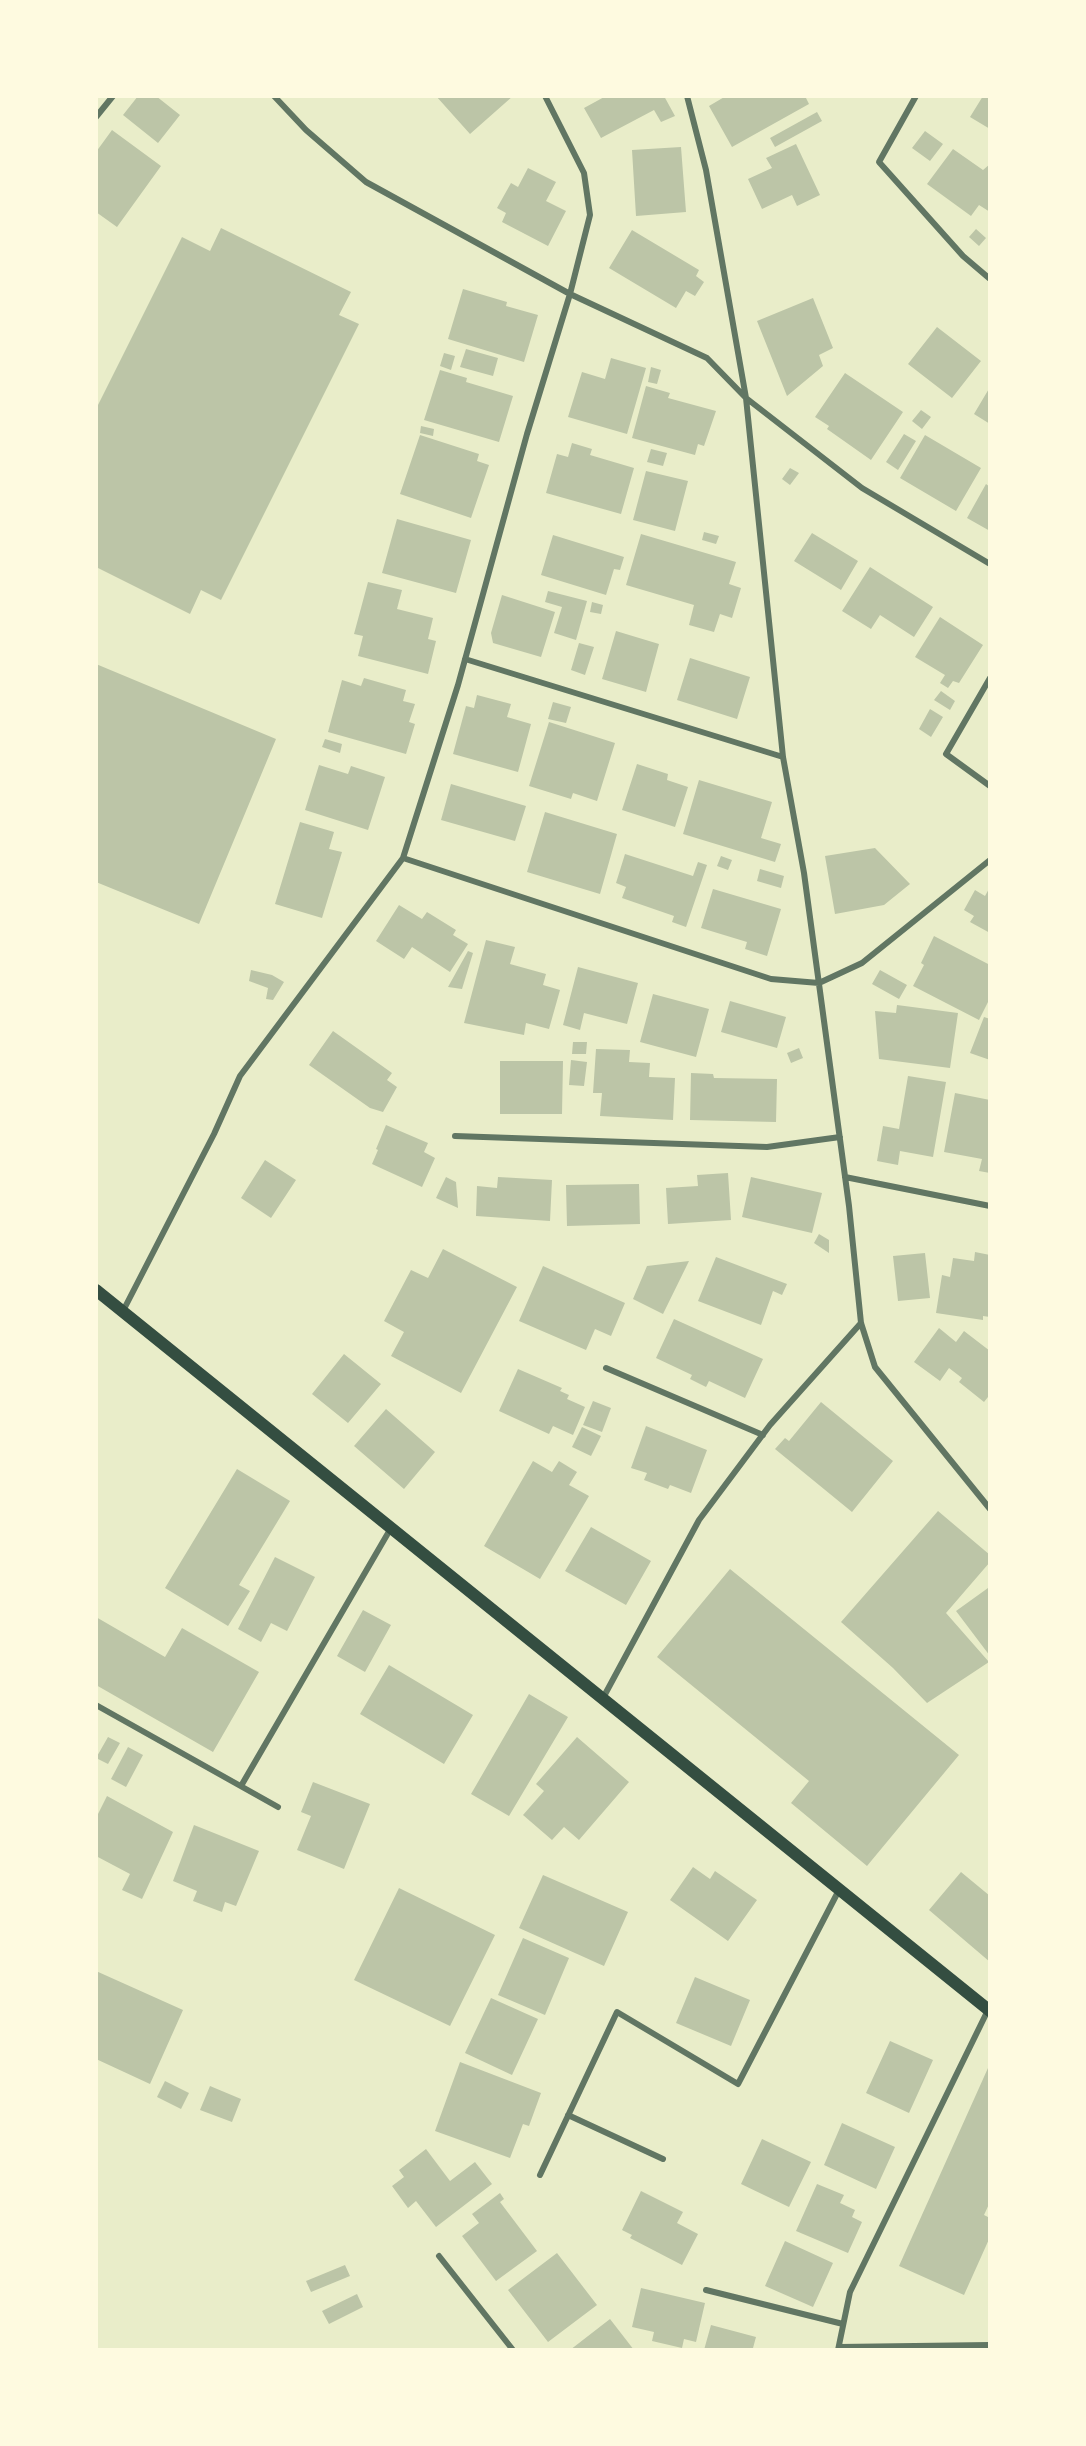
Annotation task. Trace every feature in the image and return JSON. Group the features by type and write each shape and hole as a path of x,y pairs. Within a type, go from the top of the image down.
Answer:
{"main road":[{"path":"96,1290 989,2010"}],"street":[{"path":"96,117 113,96"},
{"path":"274,96 306,130 366,182 570,294 706,358 746,398 862,488 990,564"},
{"path":"123,1311 214,1134 240,1076 403,858 465,659 527,434 570,294 590,215 584,173 545,96"},
{"path":"687,96 706,170 746,398 783,757 804,873 840,1137 861,1323 875,1367 990,1509"},
{"path":"916,96 879,162 963,256 990,279"},
{"path":"465,659 783,757"},
{"path":"990,678 946,754 990,786"},
{"path":"403,858 771,979 819,983 862,963 990,860"},
{"path":"455,1136 767,1147 840,1137"},
{"path":"845,1177 990,1206"},
{"path":"603,1698 699,1520 763,1435 861,1323"},
{"path":"606,1368 763,1435"},
{"path":"241,1786 391,1528"},
{"path":"96,1705 278,1808"},
{"path":"540,2175 617,2012 738,2084 839,1890"},
{"path":"989,2010 850,2292 838,2349 990,2345"},
{"path":"568,2115 663,2159"},
{"path":"439,2256 513,2350"},
{"path":"706,2290 843,2324"}],"building":[{"path":"138,96 156,96 180,115 158,143 123,115"},
{"path":"436,96 513,96 470,134"},
{"path":"606,96 664,96 675,116 661,122 654,110 601,138 584,108"},
{"path":"726,96 805,96 809,104 732,147 709,106"},
{"path":"983,96 990,96 990,129 970,117"},
{"path":"817,112 822,121 775,147 770,138"},
{"path":"112,130 161,166 117,227 96,212 96,152"},
{"path":"925,131 943,144 930,161 912,148"},
{"path":"796,144 820,195 797,206 792,195 762,209 748,179 772,168 766,158"},
{"path":"681,147 686,212 636,216 632,150"},
{"path":"953,149 983,170 990,164 990,212 979,205 971,216 927,184"},
{"path":"528,168 556,182 546,201 566,211 548,246 502,222 506,213 497,208 511,183 518,187"},
{"path":"221,228 351,292 339,315 359,324 221,600 201,590 190,614 96,567 96,409 182,237 210,251"},
{"path":"976,229 986,238 979,246 969,237"},
{"path":"632,230 699,270 696,276 704,282 695,296 686,291 676,308 609,268"},
{"path":"463,289 507,302 506,306 538,315 524,362 448,339"},
{"path":"813,298 833,348 819,355 823,366 787,396 757,321"},
{"path":"937,327 981,361 952,398 908,364"},
{"path":"466,349 498,358 493,376 460,367"},
{"path":"444,353 455,356 451,370 440,366"},
{"path":"611,358 646,368 627,434 568,417 582,372 605,379"},
{"path":"651,367 661,370 657,384 648,382"},
{"path":"440,370 467,378 466,382 513,396 499,442 424,420"},
{"path":"845,373 903,412 871,460 827,429 829,426 815,417"},
{"path":"646,386 670,393 668,398 716,411 704,446 698,444 695,455 632,438"},
{"path":"990,387 990,424 974,414"},
{"path":"921,410 931,417 922,429 912,421"},
{"path":"421,426 434,429 433,436 420,433"},
{"path":"904,434 916,441 898,470 886,462"},
{"path":"420,435 479,454 477,461 489,465 471,518 400,494"},
{"path":"925,435 981,468 956,511 900,478"},
{"path":"572,443 592,449 590,455 634,468 621,514 546,493 557,454 568,457"},
{"path":"651,449 667,453 663,466 647,462"},
{"path":"790,468 799,473 790,485 782,479"},
{"path":"646,471 688,481 675,531 633,520"},
{"path":"986,484 990,487 990,531 967,518"},
{"path":"397,519 471,540 456,593 382,573"},
{"path":"704,532 719,536 716,544 702,540"},
{"path":"812,533 858,561 841,590 794,561"},
{"path":"641,534 736,562 729,584 741,588 732,618 720,614 714,632 689,625 694,605 626,585"},
{"path":"553,535 624,557 620,570 614,569 606,595 541,575"},
{"path":"870,567 933,607 914,637 880,615 871,629 842,611"},
{"path":"368,582 402,590 397,609 433,618 428,639 436,641 428,674 358,656 363,636 354,634"},
{"path":"548,591 587,601 576,640 554,633 562,607 545,602"},
{"path":"502,595 555,612 541,657 493,643 491,633"},
{"path":"592,602 603,605 601,614 590,612"},
{"path":"940,617 983,645 959,683 953,681 948,688 940,683 945,675 915,657"},
{"path":"616,631 659,644 646,692 602,679"},
{"path":"579,643 594,647 585,675 571,670"},
{"path":"690,658 750,677 737,719 677,700"},
{"path":"96,664 276,739 199,924 96,882"},
{"path":"364,678 406,690 403,701 415,704 409,722 415,724 406,754 328,732 342,680 361,686"},
{"path":"941,691 955,701 950,710 934,700"},
{"path":"477,695 511,704 507,717 531,724 518,772 453,754 466,706 474,708"},
{"path":"553,702 571,707 566,723 548,719"},
{"path":"930,709 943,717 931,737 919,729"},
{"path":"549,722 615,743 597,801 573,793 571,799 529,786"},
{"path":"325,739 342,744 340,753 322,747"},
{"path":"637,764 668,774 667,780 688,787 675,827 622,810"},
{"path":"319,765 348,774 351,766 385,777 368,830 305,810"},
{"path":"699,780 772,802 761,838 781,844 775,862 683,834"},
{"path":"451,784 526,806 515,841 441,820"},
{"path":"545,812 617,834 600,894 527,872"},
{"path":"300,822 334,832 329,849 342,852 322,918 275,904"},
{"path":"875,848 910,884 884,905 835,914 825,856"},
{"path":"625,854 693,876 698,862 707,865 686,927 672,922 674,916 622,898 626,887 616,883"},
{"path":"721,856 732,860 728,870 717,866"},
{"path":"760,869 784,876 781,888 757,881"},
{"path":"990,887 990,933 970,922 974,916 964,910 975,890 985,896"},
{"path":"713,889 781,909 767,956 745,949 747,942 701,928"},
{"path":"399,905 422,919 427,912 456,930 453,935 468,944 450,972 412,947 404,959 376,941"},
{"path":"934,936 990,965 990,998 979,1020 913,986 924,965 921,963"},
{"path":"486,940 515,947 510,964 546,974 543,985 560,990 549,1029 526,1023 524,1035 464,1023"},
{"path":"468,951 473,953 462,989 448,987"},
{"path":"578,967 638,983 627,1024 584,1013 580,1030 563,1025"},
{"path":"251,970 272,975 284,982 273,1000 266,999 268,988 249,981"},
{"path":"880,970 907,985 899,999 872,984"},
{"path":"653,994 709,1009 696,1057 640,1042"},
{"path":"730,1001 786,1017 777,1048 721,1032"},
{"path":"897,1005 958,1013 950,1068 879,1059 875,1011 896,1013"},
{"path":"984,1017 990,1019 990,1060 970,1053"},
{"path":"333,1031 392,1073 387,1080 397,1087 383,1112 370,1108 309,1065"},
{"path":"573,1042 587,1042 586,1054 572,1054"},
{"path":"799,1048 803,1058 791,1063 787,1053"},
{"path":"596,1049 630,1050 629,1062 650,1063 649,1077 675,1078 673,1120 600,1116 602,1093 593,1093"},
{"path":"571,1060 587,1062 584,1086 569,1085"},
{"path":"500,1061 563,1061 562,1114 500,1114"},
{"path":"691,1073 713,1074 714,1078 777,1079 776,1122 690,1120"},
{"path":"908,1076 946,1082 933,1157 900,1151 898,1165 877,1161 883,1126 899,1129"},
{"path":"955,1093 990,1100 990,1173 979,1171 982,1159 944,1152"},
{"path":"386,1125 428,1143 424,1152 435,1158 422,1187 372,1164"},
{"path":"265,1160 296,1180 271,1218 241,1198"},
{"path":"728,1173 731,1220 668,1224 666,1188 698,1186 697,1175"},
{"path":"446,1177 456,1182 458,1208 436,1198"},
{"path":"498,1177 552,1180 550,1221 476,1216 477,1186 497,1188"},
{"path":"751,1177 822,1193 812,1233 742,1217"},
{"path":"639,1184 640,1224 567,1226 566,1185"},
{"path":"819,1234 829,1240 829,1253 814,1243"},
{"path":"443,1249 517,1287 461,1393 391,1356 404,1332 384,1321 411,1270 428,1278"},
{"path":"975,1252 990,1255 990,1317 983,1316 983,1320 936,1313 942,1275 950,1277 953,1258 974,1261"},
{"path":"925,1253 930,1298 898,1301 893,1256"},
{"path":"716,1257 787,1284 782,1295 773,1291 761,1325 698,1301"},
{"path":"689,1261 663,1314 633,1299 647,1266"},
{"path":"543,1266 625,1303 611,1336 595,1329 586,1350 519,1321"},
{"path":"674,1319 763,1359 745,1398 709,1381 706,1387 690,1379 692,1375 656,1358"},
{"path":"939,1328 956,1342 964,1331 990,1351 990,1398 988,1397 984,1402 959,1382 962,1378 949,1368 940,1381 914,1362"},
{"path":"344,1354 381,1384 348,1423 312,1394"},
{"path":"518,1369 562,1388 560,1391 569,1395 567,1399 585,1407 573,1435 553,1426 549,1434 499,1411"},
{"path":"593,1401 611,1408 602,1432 583,1425"},
{"path":"821,1402 893,1461 852,1512 775,1449 785,1438 789,1441"},
{"path":"386,1409 435,1452 404,1489 354,1446"},
{"path":"646,1426 707,1450 691,1493 670,1485 668,1489 644,1480 647,1473 631,1468"},
{"path":"582,1427 601,1436 591,1456 572,1447"},
{"path":"533,1461 552,1472 559,1461 577,1472 569,1485 589,1496 540,1579 484,1546"},
{"path":"237,1469 290,1501 239,1585 250,1591 228,1626 165,1588"},
{"path":"938,1511 990,1555 990,1562 946,1613 989,1662 927,1703 893,1668 841,1622"},
{"path":"591,1527 651,1561 626,1605 565,1571"},
{"path":"275,1557 315,1577 287,1631 271,1623 261,1642 238,1629"},
{"path":"730,1569 959,1755 867,1866 791,1803 809,1781 657,1657"},
{"path":"988,1588 990,1591 990,1656 956,1611"},
{"path":"363,1610 391,1625 365,1672 337,1656"},
{"path":"96,1617 165,1657 182,1628 259,1672 213,1752 96,1685"},
{"path":"389,1665 473,1715 444,1764 360,1714"},
{"path":"529,1694 568,1717 509,1816 471,1794"},
{"path":"108,1737 120,1743 108,1764 96,1758"},
{"path":"577,1737 629,1782 579,1840 564,1827 552,1840 523,1815 544,1791 536,1784"},
{"path":"128,1747 143,1755 126,1787 111,1779"},
{"path":"313,1782 370,1804 344,1869 297,1850 311,1816 301,1812"},
{"path":"107,1796 173,1832 142,1899 122,1890 130,1874 96,1856 96,1818"},
{"path":"194,1825 259,1851 236,1906 225,1902 222,1912 193,1901 197,1891 173,1881"},
{"path":"693,1867 710,1879 715,1871 757,1900 728,1941 670,1900"},
{"path":"961,1872 990,1896 990,1962 929,1910"},
{"path":"543,1875 628,1912 604,1966 519,1928"},
{"path":"399,1888 495,1935 450,2026 354,1980"},
{"path":"523,1938 569,1958 545,2015 498,1995"},
{"path":"96,1971 183,2010 150,2084 96,2059"},
{"path":"695,1977 750,2000 731,2046 676,2023"},
{"path":"491,1998 538,2019 512,2075 465,2053"},
{"path":"890,2041 933,2060 909,2113 866,2093"},
{"path":"460,2062 541,2093 529,2126 523,2124 510,2158 435,2131"},
{"path":"988,2068 990,2069 990,2202 984,2215 990,2218 990,2237 964,2295 899,2266"},
{"path":"165,2081 189,2093 181,2109 157,2097"},
{"path":"210,2086 241,2099 232,2122 200,2110"},
{"path":"842,2123 895,2147 876,2189 824,2165"},
{"path":"762,2139 811,2162 789,2207 741,2184"},
{"path":"426,2149 450,2181 475,2162 492,2184 436,2227 416,2201 408,2208 392,2186 404,2177 399,2170"},
{"path":"817,2184 844,2195 840,2203 855,2210 852,2217 862,2222 848,2253 796,2231"},
{"path":"641,2191 683,2212 677,2223 698,2234 682,2265 630,2238 632,2235 622,2230"},
{"path":"500,2193 504,2199 500,2202 537,2251 496,2281 462,2236 479,2223 472,2214"},
{"path":"785,2241 833,2263 813,2307 765,2286"},
{"path":"557,2253 597,2305 548,2342 508,2290"},
{"path":"345,2265 350,2276 311,2292 306,2281"},
{"path":"641,2288 705,2303 696,2342 684,2339 682,2348 652,2341 654,2332 632,2327"},
{"path":"357,2294 363,2307 329,2324 322,2311"},
{"path":"610,2319 634,2350 570,2350"},
{"path":"711,2325 756,2337 753,2348 759,2350 704,2350"}]}
